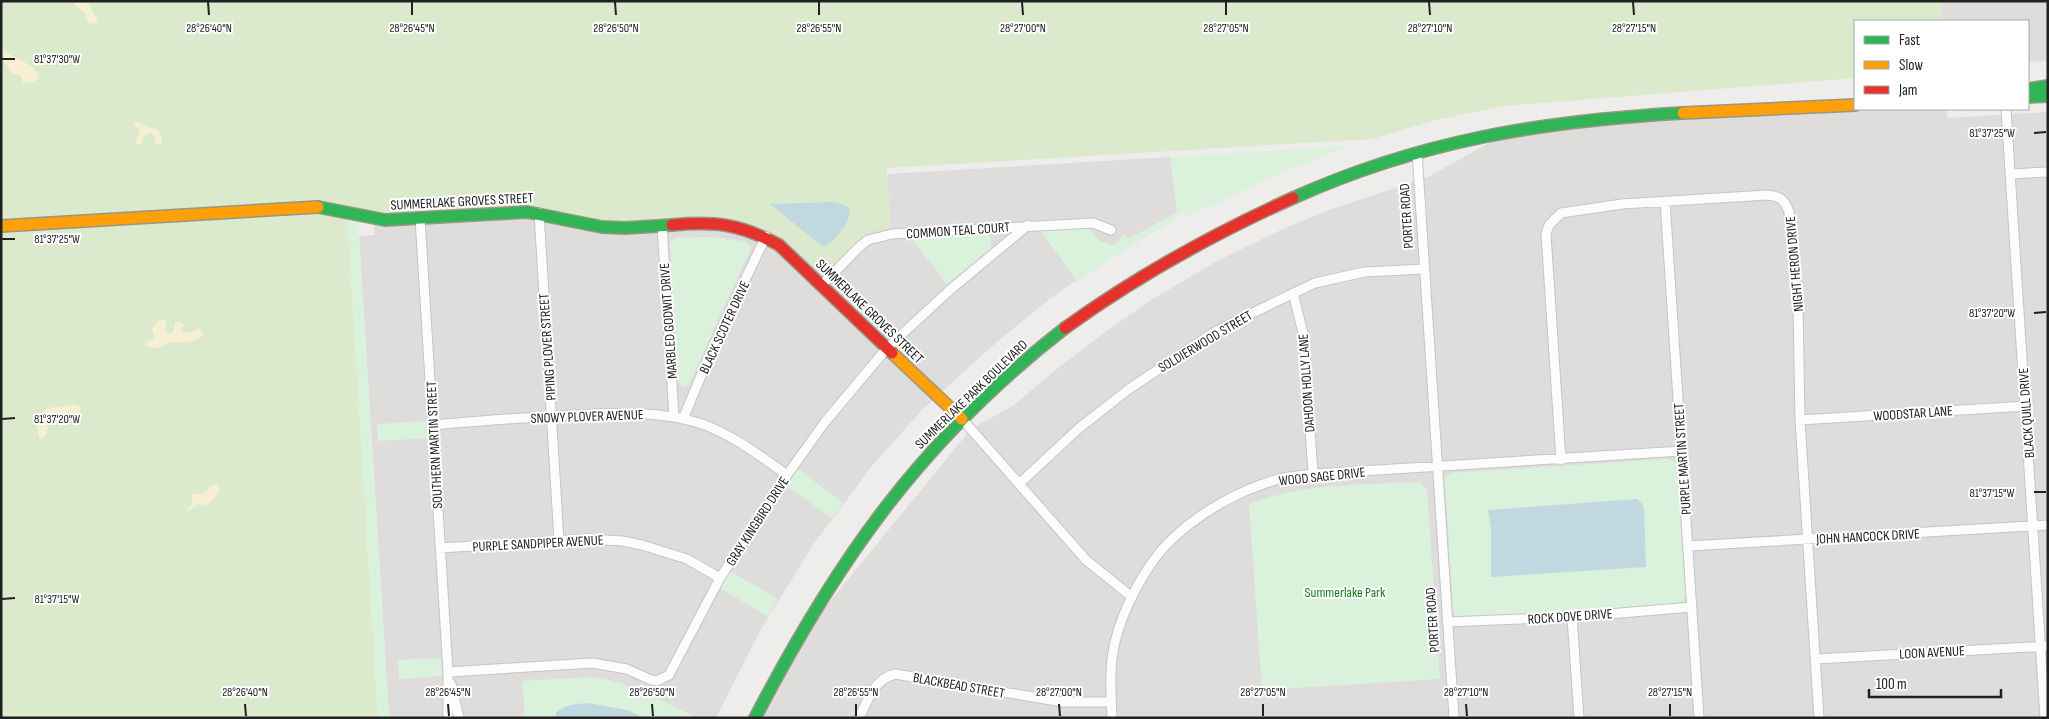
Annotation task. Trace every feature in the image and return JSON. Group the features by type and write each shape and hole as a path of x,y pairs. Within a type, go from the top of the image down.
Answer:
{"main road":[{"path":"2029,89 2048,86"},
{"path":"2029,97 2048,96"},
{"path":"1417,152 1512,130 1609,118 1854,105"},
{"name":"SUMMERLAKE PARK BOULEVARD","path":"755,718 788,653 840,567 886,504 917,467 962,419 1023,361 1079,318 1133,281 1186,250 1273,206 1342,177 1417,152"},
{"name":"SUMMERLAKE GROVES STREET","path":"1,226 312,207 334,209 362,217 385,220 539,213 602,228 727,223 751,229 766,236 785,250 962,419"}],"street":[{"name":"BLACK QUILL DRIVE","path":"2006,110 2033,526 2045,646 2046,718"},
{"name":"PORTER ROAD","path":"1417,152 1454,718"},
{"path":"2010,174 2048,172"},
{"name":"NIGHT HERON DRIVE","path":"1561,460 1546,234 1549,225 1561,213 1622,204 1767,195 1781,198 1787,204 1789,212 1798,305 1800,420 1820,718"},
{"name":"PURPLE MARTIN STREET","path":"1665,201 1699,718"},
{"name":"PIPING PLOVER STREET","path":"539,213 559,541"},
{"name":"SOUTHERN MARTIN STREET","path":"420,218 448,672 448,718"},
{"name":"COMMON TEAL COURT","path":"822,285 858,247 877,236 1028,225 1093,223 1111,230"},
{"name":"GRAY KINGBIRD DRIVE","path":"448,672 592,663 627,669 657,681 669,675 720,578 786,475 825,422 887,348 951,289 1028,225"},
{"name":"MARBLED GODWIT DRIVE","path":"662,226 679,418"},
{"name":"BLACK SCOTER DRIVE","path":"679,418 766,236"},
{"name":"SOLDIERWOOD STREET","path":"1019,484 1078,429 1129,388 1213,333 1315,283 1364,272 1425,269"},
{"name":"DAHOON HOLLY LANE","path":"1293,293 1304,337 1313,474"},
{"name":"WOODSTAR LANE","path":"1800,420 2026,406"},
{"name":"SNOWY PLOVER AVENUE","path":"433,425 636,412 679,418 702,424 735,440 786,475"},
{"name":"SUMMERLAKE GROVES STREET","path":"962,419 1086,560 1132,597"},
{"name":"WOOD SAGE DRIVE","path":"1112,718 1111,678 1114,644 1122,618 1149,568 1168,544 1209,510 1259,486 1281,478 1313,474 1438,468 1682,451"},
{"name":"JOHN HANCOCK DRIVE","path":"1688,546 2048,525"},
{"name":"PURPLE SANDPIPER AVENUE","path":"440,548 605,540 642,545 687,560 720,578"},
{"name":"ROCK DOVE DRIVE","path":"1447,622 1572,617 1692,607"},
{"path":"1572,617 1578,718"},
{"name":"LOON AVENUE","path":"1816,659 2045,646"},
{"name":"SOUTHERN MARTIN STREET","path":"448,672 459,718"},
{"name":"BLACKBEAD STREET","path":"859,718 876,686 886,676 895,674 1063,702 1111,702"}],"shaded area":[{"path":"1941,1 2048,1 2048,61 2029,62 2029,20 1942,20"},
{"name":"Summerlake Park","path":"1854,110 1946,110 1947,118 2048,112 2048,718 763,718 788,653 971,429 1014,405 1053,372 1112,327 1153,299 1217,261 1283,229 1329,210 1428,177 1512,130"},
{"path":"1170,157 1178,217 1117,254 1048,300 991,347 922,410 872,466 813,545 761,629 716,718 696,718 523,681 525,718 389,718 359,236 375,235 372,208 887,180 888,174","holes":["714,237 747,242 689,384 682,387 679,382 670,243 675,238"]}],"green space":[{"path":"1,1 1941,1 1942,20 1854,20 1854,78 1505,106 1436,120 1372,139 887,168 891,228 872,232 862,237 827,272 818,270 789,243 770,232 749,223 726,218 603,223 540,208 391,215 347,208 378,718 1,718"},
{"path":"1350,146 1283,172 1186,217 1186,212 1131,245 1077,281 1040,230 1089,228 1099,241 1113,245 1119,241 1123,234 1128,239 1177,212 1170,157"},
{"path":"347,216 358,220 389,718 378,718"},
{"path":"984,233 991,238 991,248 947,284 911,238"},
{"path":"714,237 747,242 751,248 689,384 682,387 679,382 670,243 675,238"},
{"path":"427,421 428,438 378,441 377,424"},
{"path":"1668,459 1676,462 1677,467 1684,601 1677,604 1462,619 1455,616 1445,482 1446,477 1451,473"},
{"path":"797,468 843,503 832,518 785,485"},
{"name":"Summerlake Park","path":"1420,482 1427,490 1440,679 1262,690 1249,504 1290,492 1333,486"},
{"path":"730,571 778,599 768,616 719,588"},
{"path":"441,658 442,676 399,679 398,660"},
{"path":"590,677 632,687 697,718 525,718 523,681"}],"sand":[{"path":"71,1 85,2 92,9 97,19 96,24 88,23 85,13"},
{"path":"1,44 9,54 32,67 39,78 35,81 23,83 21,76 13,74 1,58"},
{"path":"135,122 157,129 162,137 161,145 156,144 154,136 150,133 144,136 141,145 136,144 140,131 134,125"},
{"path":"159,320 166,322 166,334 173,332 175,322 179,321 184,325 181,330 183,333 192,332 198,328 203,332 202,337 189,342 172,342 158,348 147,347 146,342 155,338 152,329"},
{"path":"74,404 80,406 80,413 74,416 53,415 44,437 42,439 39,438 37,428 43,411"},
{"path":"214,484 220,488 218,494 207,505 198,504 188,512 187,510 193,503 191,494 202,494"}],"water":[{"path":"836,202 849,207 848,219 838,236 823,247 770,204"},
{"path":"1638,499 1644,507 1646,567 1491,577 1491,528 1488,510"},
{"path":"588,703 627,710 644,718 556,718 556,712 563,708 575,704"}],"traffic: fast":[{"path":"2029,89 2048,86"},
{"path":"2029,97 2048,96"},
{"path":"1293,198 1389,161 1484,137 1532,128 1581,122 1683,113"},
{"path":"318,207 385,220 527,212 602,227 626,228 672,225"},
{"path":"755,718 818,606 852,554 888,505 926,458 968,413 1014,370 1065,328"}],"traffic: slow":[{"path":"1683,113 1854,105"},
{"path":"1,226 318,207"},
{"path":"892,353 962,419"}],"traffic: jam":[{"path":"1065,328 1120,291 1176,257 1234,226 1293,198"},
{"path":"672,225 702,223 740,228 779,245 892,353"}]}
